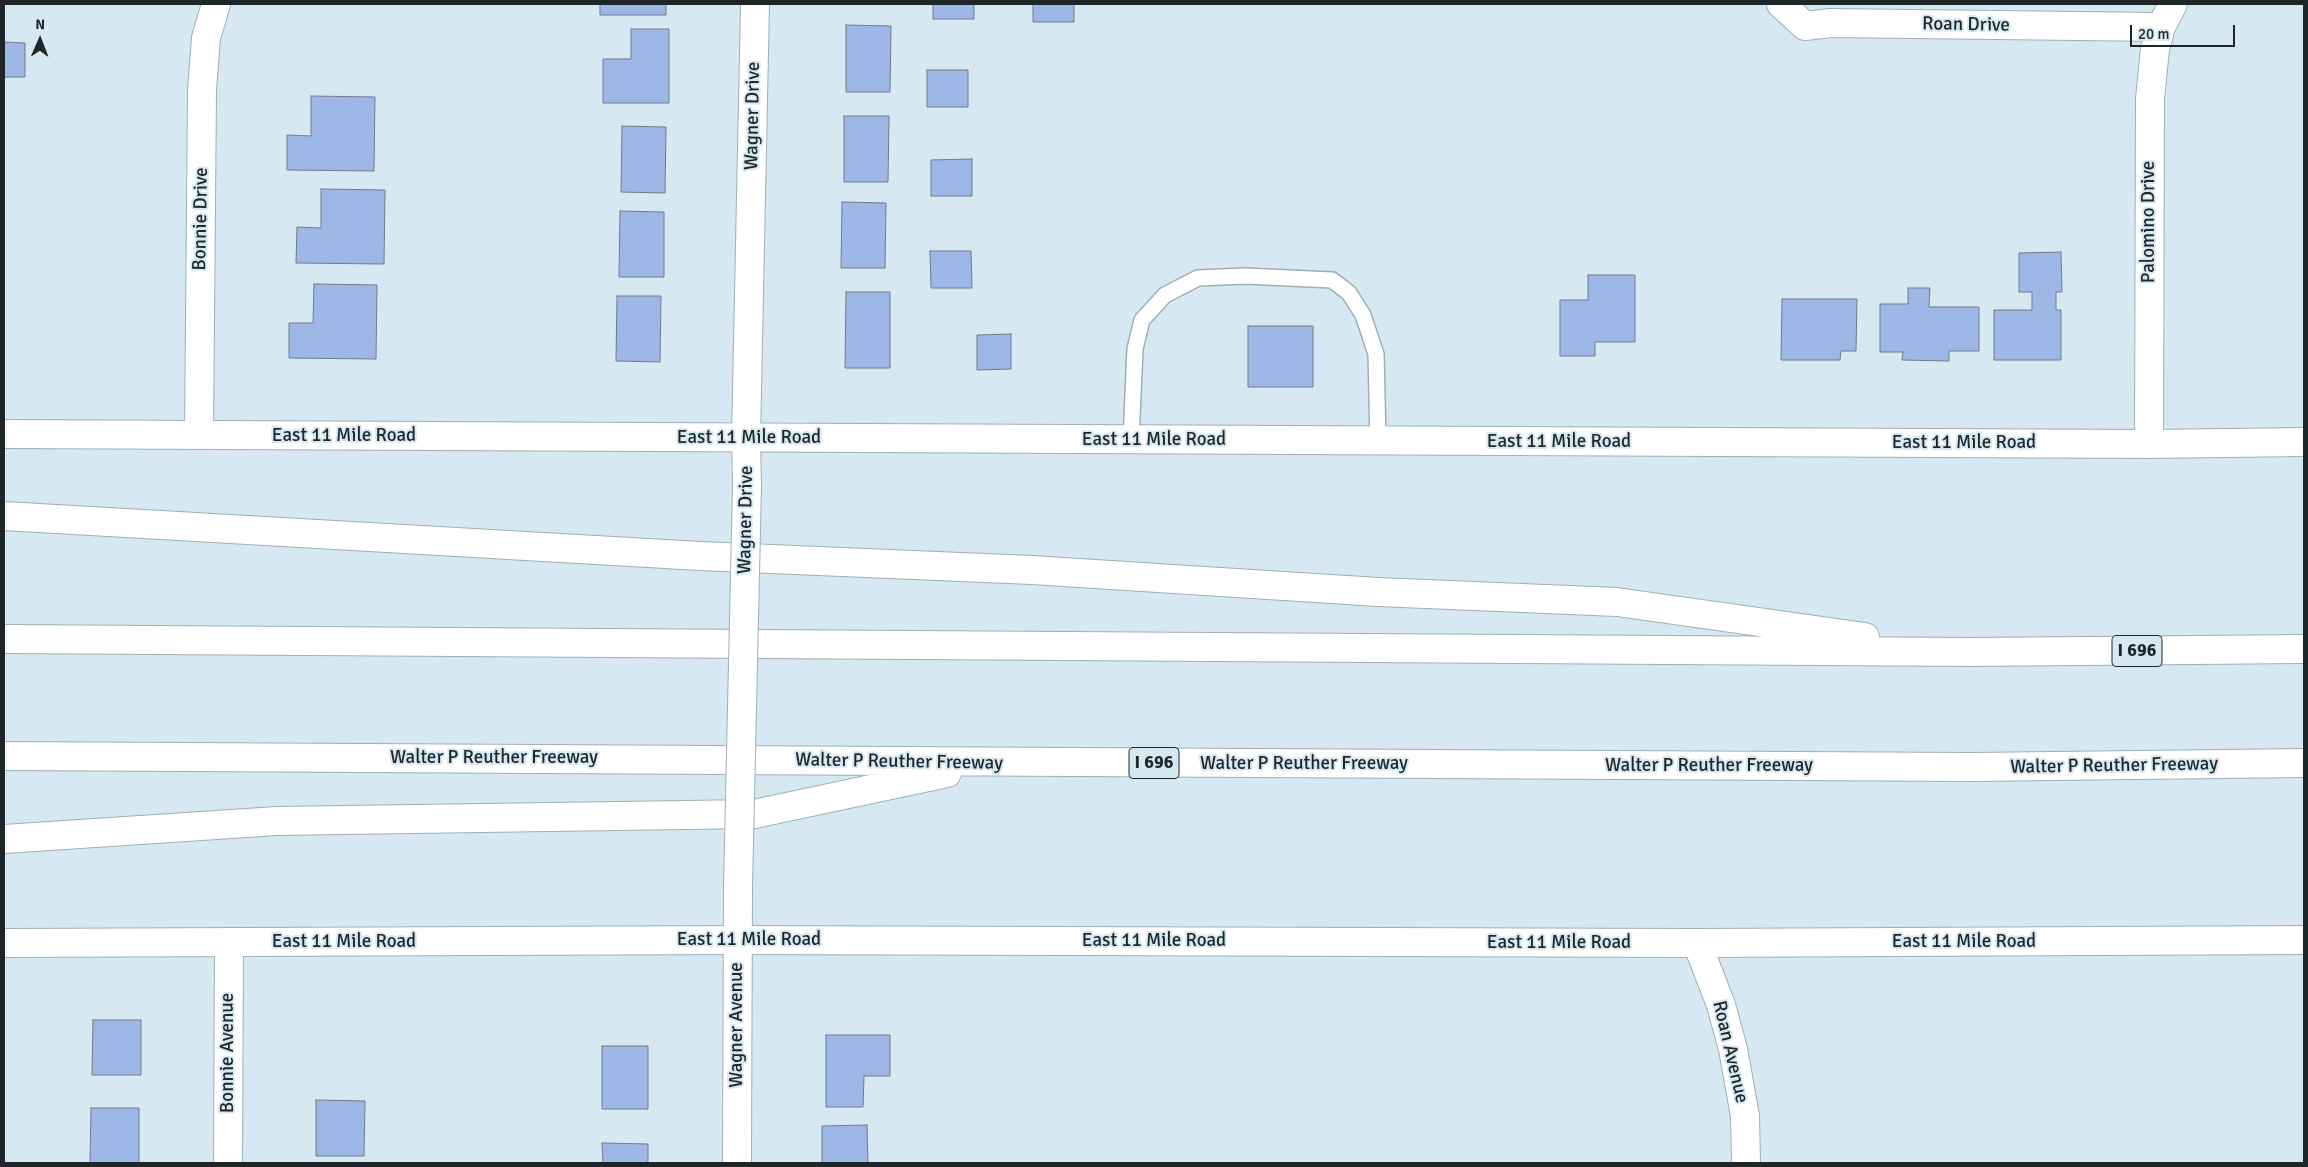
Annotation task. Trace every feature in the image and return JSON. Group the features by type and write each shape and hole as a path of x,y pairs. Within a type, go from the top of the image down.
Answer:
{"main road":[{"name":"Bonnie Drive","path":"199,435 202,90 206,38 216,4"},
{"name":"Wagner Drive","path":"738,887 755,4"},
{"name":"Roan Drive","path":"1781,4 1804,26 1830,23 2167,16"},
{"name":"Palomino Drive","path":"2149,444 2150,99 2155,49 2167,16"},
{"name":"East 11 Mile Road","path":"4,434 2149,444 2304,442"},
{"path":"4,516 652,554 1032,570 1378,592 1617,602 1971,652"},
{"name":"I 696","path":"4,639 1971,652 2304,649"},
{"name":"Walter P Reuther Freeway","path":"4,756 1962,767 2304,763"},
{"path":"4,839 277,820 754,814 999,763"},
{"name":"Wagner Avenue","path":"737,1163 738,887"},
{"name":"East 11 Mile Road","path":"4,943 737,940 1697,943 2304,940"},
{"name":"Bonnie Avenue","path":"228,1163 229,942"},
{"name":"Roan Avenue","path":"1697,943 1721,1005 1733,1050 1745,1116 1746,1163"}],"lane":[{"path":"1131,440 1135,349 1142,320 1165,295 1198,278 1245,276 1332,280 1349,293 1363,315 1376,354 1378,441"}],"building":[{"path":"600,4 666,4 666,15 600,15"},
{"path":"933,4 974,4 974,19 933,19"},
{"path":"1033,4 1074,4 1074,22 1033,22"},
{"path":"846,25 891,26 890,92 846,92"},
{"path":"631,29 669,29 669,103 603,103 603,59 631,59"},
{"path":"4,42 25,43 25,77 4,77"},
{"path":"927,70 968,70 968,107 927,107"},
{"path":"311,96 375,97 374,171 287,170 287,135 311,136"},
{"path":"844,116 889,116 888,182 844,182"},
{"path":"622,126 666,127 665,193 621,192"},
{"path":"972,159 972,196 931,196 931,160"},
{"path":"321,189 385,190 384,264 296,263 297,227 321,228"},
{"path":"842,202 886,203 885,268 841,268"},
{"path":"620,211 664,212 664,277 619,277"},
{"path":"930,251 971,251 972,288 931,288"},
{"path":"2061,252 2062,292 2056,292 2056,310 2061,310 2061,360 1994,360 1994,310 2032,310 2032,292 2019,292 2019,253"},
{"path":"1588,275 1635,275 1635,342 1595,342 1595,356 1560,356 1560,300 1588,300"},
{"path":"314,284 377,285 376,359 289,358 289,323 313,323"},
{"path":"1908,288 1930,288 1929,307 1979,307 1979,351 1949,351 1949,361 1902,360 1903,352 1880,352 1880,304 1908,304"},
{"path":"846,292 890,292 890,368 845,368"},
{"path":"617,296 661,296 660,362 616,361"},
{"path":"1782,299 1857,299 1856,351 1841,351 1840,360 1781,360"},
{"path":"1248,326 1313,326 1313,387 1248,387"},
{"path":"1011,334 1011,369 977,370 977,335"},
{"path":"93,1020 141,1020 141,1075 92,1075"},
{"path":"826,1035 890,1035 890,1076 864,1076 863,1107 826,1107"},
{"path":"602,1046 648,1046 648,1109 602,1109"},
{"path":"316,1100 365,1101 364,1156 316,1156"},
{"path":"91,1108 139,1108 139,1163 90,1163"},
{"path":"867,1125 868,1163 822,1163 822,1126"},
{"path":"602,1143 648,1144 648,1163 603,1163"}]}
